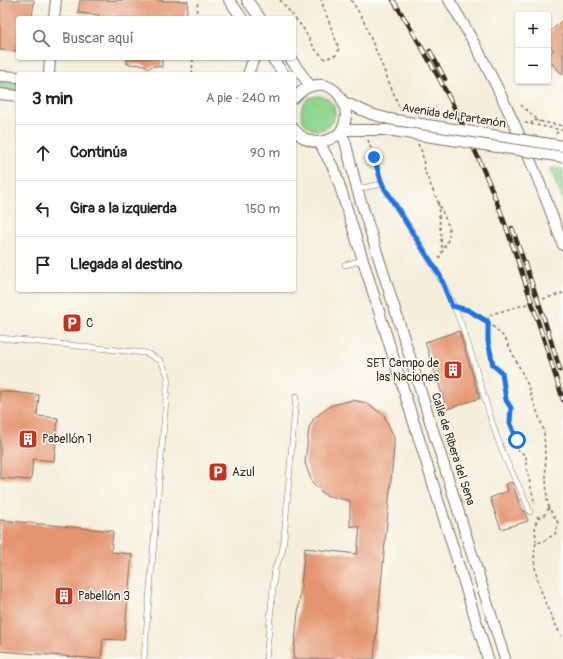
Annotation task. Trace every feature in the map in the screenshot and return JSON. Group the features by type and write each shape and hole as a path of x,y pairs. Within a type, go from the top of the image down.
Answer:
{"street":[{"path":"54,16 56,0"},
{"path":"229,0 241,16"},
{"path":"247,0 259,16"},
{"path":"449,0 467,28 513,122 560,229 563,245"},
{"path":"49,72 50,60"},
{"path":"249,72 253,60"},
{"path":"274,60 282,72"},
{"path":"291,60 310,86"},
{"path":"0,76 16,77"},
{"path":"296,96 301,90 310,86 328,87 335,91 344,102 347,113 341,131 331,139 319,142 310,141 302,137 296,131"},
{"path":"0,94 16,96"},
{"name":"Avenida del Partenón","path":"344,102 371,114 389,119 563,146"},
{"name":"Avenida del Partenón","path":"341,131 387,130 563,158"},
{"name":"Calle de Ribera del Sena","path":"341,131 346,141 357,189 505,659"},
{"path":"319,142 335,171 488,659"}],"lane":[{"path":"357,189 382,184 436,270 460,321 501,448 512,474 525,497 530,512"},
{"path":"345,265 363,260"},
{"path":"0,338 146,353 161,361 168,376 144,659"},
{"path":"266,659 275,568 282,553 284,539 296,396"}],"path":[{"path":"196,16 198,0"},
{"path":"280,0 293,16"},
{"path":"296,19 303,28 314,48 325,59 336,55 339,49 321,0"},
{"path":"351,0 362,17 401,112"},
{"path":"192,72 193,60"},
{"path":"521,105 540,122"},
{"path":"551,136 562,130 531,124 533,120 563,126"},
{"path":"415,138 422,152 425,172 449,227 448,238 436,270"},
{"path":"368,140 382,184"},
{"path":"438,201 442,251"},
{"path":"543,299 563,293"},
{"path":"526,304 492,314 488,317 488,341 493,365 502,373 506,400 511,408 510,422 518,450 526,456 526,467 536,506"},
{"path":"452,306 468,310 488,322 505,338 527,383 544,431 547,499 549,508 558,523 555,534 542,542 536,543"},
{"path":"538,518 544,515 549,508"},
{"path":"537,514 538,518 535,525 536,543 533,551 536,574 555,624 563,639"}],"green space":[{"path":"0,81 16,82 16,91 0,89"},
{"path":"315,96 321,96 325,97 332,103 335,113 334,120 328,127 321,130 315,130 311,129 304,123 301,116 301,110 302,106 308,99"},
{"path":"550,168 563,169 563,200"}],"building":[{"path":"0,0 34,0 32,16 16,16 16,51 0,50"},
{"path":"80,0 188,1 186,16 99,16 78,13"},
{"path":"563,19 563,75 551,62 551,53 554,50 551,47 551,31"},
{"path":"127,60 162,60 162,67 152,66 148,69 145,65 127,64"},
{"name":"SET Campo de las Naciones","path":"459,331 480,398 447,409 425,342"},
{"name":"Pabellón 1","path":"0,391 39,395 37,416 58,418 54,461 33,459 31,480 0,478"},
{"path":"353,400 366,403 384,415 394,437 374,659 293,659 305,548 357,554 360,527 350,526 350,501 325,495 312,482 305,463 309,428 314,418 332,405"},
{"path":"512,482 522,511 524,510 528,521 501,529 490,498 508,491 506,484"},
{"name":"Pabellón 3","path":"0,520 113,531 111,552 132,554 124,640 103,639 101,659 0,651"}],"railway":[{"path":"393,0 438,76 465,129 489,183 517,257 563,400"},
{"path":"430,51 445,79"},
{"path":"512,228 541,309 560,370"}],"place":[{"name":"C","path":"72,323"},
{"name":"SET Campo de las Naciones","path":"453,370"},
{"name":"Pabellón 1","path":"28,439"},
{"name":"Azul","path":"218,472"},
{"name":"Pabellón 3","path":"64,596"}],"route":[{"path":"374,157 382,184 440,276 452,306 468,310 484,318 488,322 488,341 493,359 493,365 502,373 506,400 511,408 510,422 517,440"}]}
